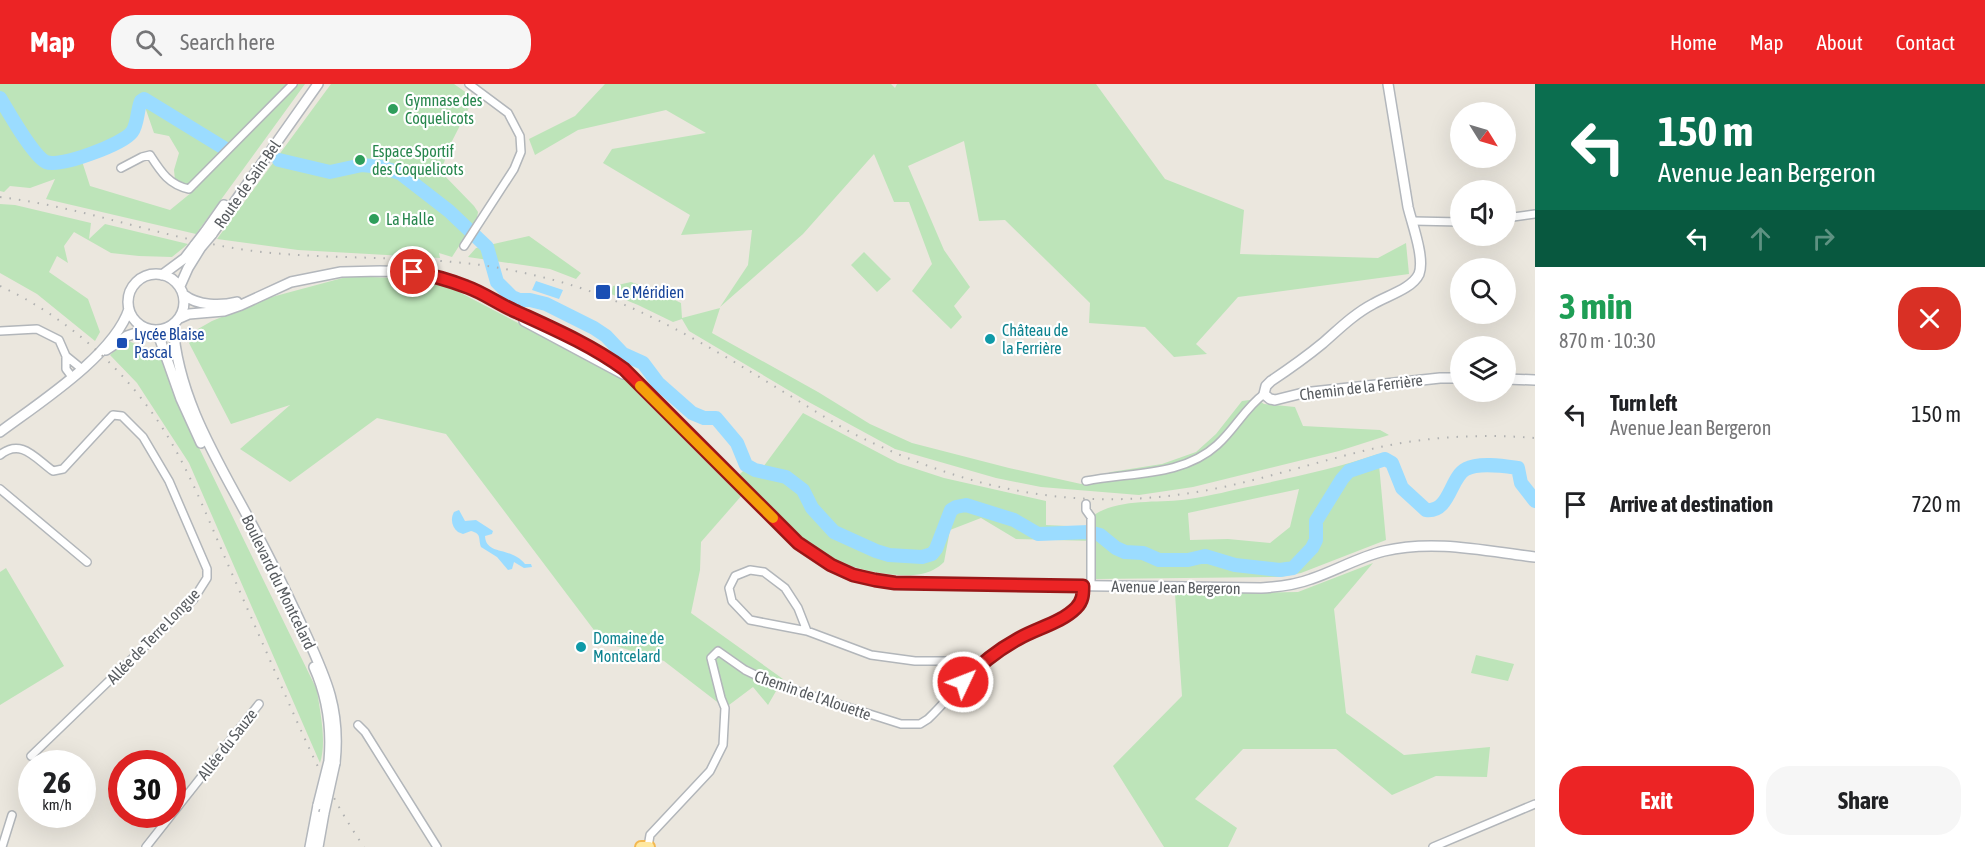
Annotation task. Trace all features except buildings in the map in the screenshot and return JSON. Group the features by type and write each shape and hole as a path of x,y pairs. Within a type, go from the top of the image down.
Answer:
{"main road":[{"path":"641,847 649,847"}],"street":[{"path":"121,168 150,155 172,183 189,189 293,84"},
{"name":"Route de Sain-Bel","path":"208,233 312,84"},
{"name":"Route de Sain-Bel","path":"162,275 198,246 318,84"},
{"path":"464,246 514,169 521,152 520,135 508,113 469,84"},
{"path":"1086,481 1173,468 1206,454 1219,444 1247,409 1264,394 1266,386 1271,381 1320,345 1354,316 1416,279 1421,263 1408,207 1388,84"},
{"path":"1516,217 1535,214"},
{"path":"1413,221 1450,222"},
{"name":"Route de Sain-Bel","path":"182,291 188,268 198,246"},
{"name":"Avenue Jean Bergeron","path":"182,291 194,301 227,304 257,296 303,278 357,271 413,272 458,284 635,381 798,543 831,565 853,575 895,583 1261,588 1309,580 1380,552 1430,545 1535,557"},
{"path":"0,432 72,377 118,332 129,309 130,292 136,283 146,276 162,275 172,279 182,291 184,307 176,322 127,336 86,365"},
{"name":"Avenue Jean Bergeron","path":"176,322 189,314 224,311 257,296"},
{"path":"129,309 136,321 152,330"},
{"name":"Boulevard du Montcelard","path":"176,322 176,352 189,399 212,454 259,538 327,682 336,722 337,745 318,805 310,847"},
{"path":"0,331 37,329 59,340 66,356 66,369 72,377"},
{"name":"Boulevard du Montcelard","path":"152,330 208,458 254,541 321,684 330,724 332,762 318,847"},
{"path":"66,356 86,365"},
{"name":"Chemin de la Ferrière","path":"1264,394 1275,400 1303,393 1450,378"},
{"path":"1516,379 1535,380"},
{"name":"Allée de Terre Longue","path":"0,454 9,447 22,448 53,471 63,469 113,415 122,416 143,437 169,481 207,569 207,578 193,600 37,750"},
{"path":"0,489 87,562"},
{"path":"1086,504 1092,526 1087,586"},
{"path":"807,631 798,608 785,588 764,572 750,570 735,576 729,588 732,601 750,620 807,631 871,655 915,661 966,661 977,668"},
{"name":"Chemin de l'Alouette","path":"649,847 650,835 710,771 723,745 725,708 711,658 718,651 745,670 772,683 901,724 920,724 928,719 977,668 1018,639 1049,625 1075,609 1081,602 1087,586"},
{"name":"Allée du Sauze","path":"186,796 259,704"},
{"path":"358,725 365,732 437,847"},
{"path":"1433,847 1535,804"},
{"path":"2,847 12,815"},
{"name":"Allée du Sauze","path":"146,847 161,828"}],"green space":[{"path":"0,84 305,84 196,234 46,199 55,179 30,188 10,186 4,192 0,191","holes":["143,98 149,99 145,107 154,133 169,136 179,153 174,170 175,180 197,188 170,210 90,186 80,155 125,136 129,132 139,101"]},
{"name":"Espace Sportif des Coquelicots","path":"331,84 454,84 474,98 449,147 441,172 478,212 477,218 452,257 439,253 440,258 298,250 217,239"},
{"path":"605,84 891,84 895,88 897,84 1096,84 1165,179 1244,210 1240,254 1378,258 1406,243 1409,274 1238,297 1196,344 1207,354 1174,357 1145,327 1089,323 1090,303 1005,220 979,221 964,141 908,166 944,250 970,287 954,306 962,317 951,329 912,291 932,264 909,202 894,202 874,154 803,234 720,307 748,265 752,230 681,235 690,215 603,163 612,149 706,133 666,110 578,130 535,155 529,139 575,116"},
{"path":"0,204 15,205 91,223 89,239 105,224 188,244 172,257 139,256 111,253 74,232 64,246 68,263 57,256 49,272 88,299 100,332 95,341 37,294 0,273"},
{"path":"529,236 581,273 576,279 550,269 468,257 476,248"},
{"path":"864,252 891,279 877,292 851,265"},
{"path":"350,276 436,280 623,378 743,494 701,542 700,570 691,613 783,679 768,705 753,687 725,708 664,661 603,642 446,434 377,418 290,482 240,449 290,405 231,424 189,343 198,329 212,321 268,298"},
{"path":"631,282 681,303 682,318 720,308 712,333 870,424 912,443 1081,484 1111,472 1162,464 1196,452 1216,434 1242,401 1257,399 1264,404 1295,407 1303,426 1380,430 1389,435 1339,451 1193,487 1139,495 1041,487 996,478 895,449 805,400 689,331 682,319 673,322 611,294 613,286"},
{"path":"127,340 143,348 158,350 184,417 317,690 323,736 320,763 189,463 137,383 110,355"},
{"path":"803,413 898,463 944,478 1046,501 1046,525 1089,527 1091,517 1113,506 1205,496 1316,472 1378,454 1386,540 1301,573 1280,577 1096,579 1094,541 1016,539 981,518 950,530 944,562 920,574 903,575 864,570 843,564 809,550 797,542 780,528 734,480 745,469 758,474","holes":["1299,489 1290,527 1270,543 1228,539 1190,540 1188,513"]},
{"path":"1373,563 1334,609 1346,713 1404,755 1490,747 1487,777 1436,776 1392,795 1336,749 1243,749 1195,799 1237,828 1228,847 1164,847 1113,766 1182,696 1175,594 1298,592"},
{"path":"6,568 64,666 0,705 0,572"},
{"path":"1476,655 1514,664 1508,681 1471,673"}],"water":[{"path":"536,281 563,290 559,299 532,290"},
{"path":"459,510 465,521 476,520 493,531 492,534 485,536 490,546 519,558 525,564 531,564 532,567 524,568 514,562 512,569 508,570 497,557 481,547 477,533 458,532 452,520 454,512"}],"waterway":[{"path":"0,98 28,143 46,162 64,162 117,143 134,129 141,101 144,99 224,148"},
{"path":"279,160 330,172 362,165 381,167 400,173 449,211 487,247 497,282 512,297 546,304 606,336 623,354 643,363 658,383 692,413 704,418 716,418 737,443 746,465 755,470 786,477 803,490 812,508 834,532 889,555 922,557 932,554 951,510 966,505 1014,520 1038,534 1089,532 1100,535 1125,552 1143,553 1159,560 1188,560 1205,556 1235,565 1280,570 1293,568 1312,548 1316,540 1316,521 1342,479 1349,471 1385,459 1392,463 1402,488 1426,510 1440,506 1461,473 1478,466 1518,468 1521,483 1535,501"}],"railway":[{"path":"0,197 60,208 239,249 271,253 468,263 558,281 626,305 659,321 724,356 850,432 896,453 942,471 1034,494 1129,499 1178,495 1228,486 1350,454 1408,442 1462,437 1535,438"},
{"path":"0,286 51,315 98,351 138,394 155,417 179,456 192,483 320,770 340,809 364,847"}],"slow traffic":[{"path":"640,386 773,518"}],"place":[{"name":"Gymnase des Coquelicots","path":"393,109"},
{"name":"Espace Sportif des Coquelicots","path":"360,160"},
{"name":"La Halle","path":"374,219"},
{"name":"Le Méridien","path":"603,292"},
{"name":"Château de la Ferrière","path":"990,339"},
{"name":"Lycée Blaise Pascal","path":"122,343"},
{"name":"Domaine de Montcelard","path":"581,647"}],"route":[{"path":"413,272 438,277 467,287 562,332 610,359 624,369 798,543 831,565 853,575 895,583 1083,586 1081,602 1075,609 1049,625 1018,639 977,668 963,682"}]}
